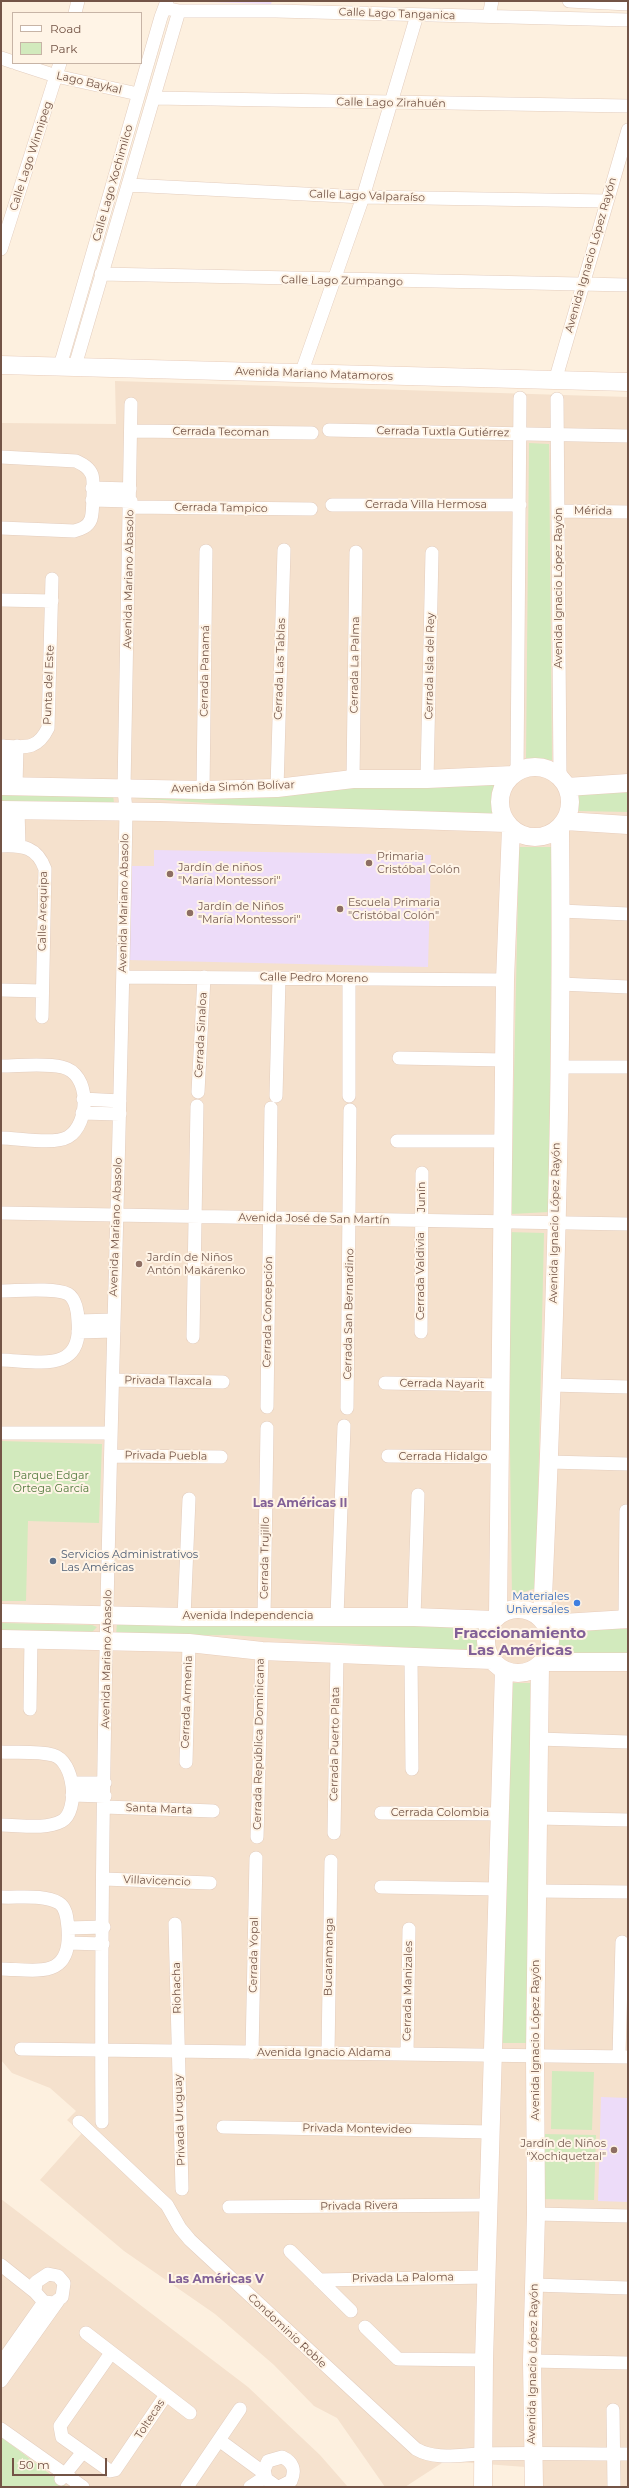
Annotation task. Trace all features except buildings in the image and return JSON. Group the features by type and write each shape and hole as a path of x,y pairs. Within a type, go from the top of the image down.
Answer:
{"street":[{"path":"75,12 78,1"},
{"path":"489,16 492,1"},
{"path":"569,1 628,4"},
{"name":"Calle Lago Tanganica","path":"166,5 179,11 278,6 416,15 628,20"},
{"name":"Calle Lago Xochimilco","path":"68,366 138,94 166,5"},
{"name":"Calle Lago Xochimilco","path":"68,366 101,274 179,11"},
{"path":"302,374 332,281 363,197 416,15"},
{"path":"1,58 12,62"},
{"name":"Lago Baykal","path":"19,64 56,76 138,94"},
{"name":"Calle Lago Winnipeg","path":"1,249 60,64"},
{"name":"Calle Lago Zirahuén","path":"154,98 628,106"},
{"name":"Avenida Ignacio López Rayón","path":"555,381 628,130"},
{"name":"Calle Lago Valparaíso","path":"128,185 363,197 607,201"},
{"name":"Calle Lago Zumpango","path":"101,274 332,281 628,285"},
{"name":"Avenida Mariano Matamoros","path":"1,365 628,382"},
{"path":"515,774 521,434 520,398"},
{"name":"Avenida Ignacio López Rayón","path":"557,399 564,782"},
{"name":"Avenida Mariano Abasolo","path":"102,2122 107,1615 123,977 126,812 124,788 131,499 131,404"},
{"name":"Cerrada Tuxtla Gutiérrez","path":"329,430 628,436"},
{"name":"Cerrada Tecoman","path":"131,431 312,433"},
{"path":"1,457 76,460 86,466 92,475 91,519 84,528 74,530 1,528"},
{"name":"Cerrada Tampico","path":"92,494 131,499 311,509"},
{"name":"Cerrada Villa Hermosa","path":"332,506 520,505"},
{"name":"Mérida","path":"558,511 628,512"},
{"name":"Cerrada Las Tablas","path":"277,788 284,550"},
{"name":"Cerrada Panamá","path":"203,790 206,552"},
{"name":"Cerrada La Palma","path":"353,779 356,552"},
{"name":"Cerrada Isla del Rey","path":"427,779 432,553"},
{"name":"Punta del Este","path":"7,786 7,746 33,746 42,740 48,728 52,579"},
{"path":"1,600 52,601"},
{"path":"526,768 540,768 553,772 564,782 570,798 569,810 562,824 551,834 530,837 509,825 502,814 501,793 515,774 526,768"},
{"name":"Avenida Simón Bolívar","path":"7,786 203,790 277,788 353,779 427,779 515,774"},
{"path":"564,782 628,783"},
{"path":"8,810 126,812 509,825"},
{"name":"Calle Arequipa","path":"8,810 9,846 36,853 41,857 45,869 42,1017"},
{"path":"562,824 628,825"},
{"name":"Avenida Ignacio López Rayón","path":"544,1622 561,984 562,824"},
{"path":"496,1618 503,1222 505,980 509,825"},
{"path":"561,911 628,914"},
{"name":"Calle Pedro Moreno","path":"123,977 505,980"},
{"name":"Cerrada Sinaloa","path":"198,1092 204,977"},
{"name":"Cerrada Concepción","path":"267,1406 270,1218 279,978"},
{"path":"349,979 349,1096"},
{"path":"561,984 628,987"},
{"path":"1,990 42,991"},
{"path":"399,1058 504,1060"},
{"path":"1,1066 62,1067 77,1076 81,1083 83,1099 82,1113 76,1131 66,1138 53,1140 1,1138"},
{"path":"559,1067 628,1067"},
{"path":"83,1099 120,1107"},
{"path":"194,1337 197,1106"},
{"path":"82,1113 120,1107"},
{"name":"Cerrada San Bernardino","path":"348,1408 350,1110"},
{"path":"397,1141 503,1141"},
{"name":"Junín","path":"421,1220 422,1173"},
{"name":"Avenida José de San Martín","path":"1,1213 628,1224"},
{"name":"Cerrada Valdivia","path":"421,1220 421,1332"},
{"path":"1,1291 59,1291 69,1294 76,1304 78,1326 75,1350 68,1357 59,1361 1,1360"},
{"path":"78,1326 114,1326"},
{"name":"Privada Tlaxcala","path":"113,1380 223,1382"},
{"name":"Cerrada Nayarit","path":"385,1383 499,1384"},
{"path":"551,1385 628,1387"},
{"path":"337,1616 344,1426"},
{"name":"Cerrada Trujillo","path":"264,1617 267,1428"},
{"path":"1,1433 111,1433"},
{"name":"Privada Puebla","path":"111,1456 221,1457"},
{"name":"Cerrada Hidalgo","path":"388,1456 498,1457"},
{"path":"549,1462 628,1464"},
{"path":"414,1617 418,1495"},
{"path":"184,1617 189,1499"},
{"path":"483,2487 483,2454 477,2360 487,2277 500,1814 498,1665 487,1651 486,1640 488,1629 496,1618 506,1611 525,1610 544,1622 626,1619 626,1511"},
{"name":"Avenida Independencia","path":"1,1613 184,1617 337,1616 496,1618"},
{"path":"1,1639 189,1643 262,1651 411,1658 498,1665 516,1673 529,1671 541,1663 550,1643 544,1622"},
{"path":"30,1709 31,1639"},
{"name":"Cerrada Armenia","path":"186,1762 189,1643"},
{"name":"Cerrada República Dominicana","path":"257,1837 262,1651"},
{"name":"Cerrada Puerto Plata","path":"334,1833 337,1655"},
{"path":"411,1658 412,1769"},
{"path":"541,1663 628,1662"},
{"name":"Avenida Ignacio López Rayón","path":"534,2487 532,2454 532,2361 536,2214 535,2054 541,1663"},
{"path":"539,1739 628,1742"},
{"path":"1,1752 54,1755 65,1761 70,1771 72,1789 70,1810 64,1820 51,1826 1,1825"},
{"path":"72,1789 105,1782"},
{"name":"Santa Marta","path":"72,1789 105,1801 213,1811"},
{"name":"Cerrada Colombia","path":"381,1813 500,1814"},
{"path":"538,1818 628,1820"},
{"name":"Cerrada Yopal","path":"252,2052 256,1858"},
{"name":"Bucaramanga","path":"328,2053 331,1860"},
{"name":"Villavicencio","path":"104,1879 210,1883"},
{"path":"381,1887 498,1889"},
{"path":"537,1891 628,1892"},
{"path":"1,1897 49,1899 60,1904 66,1913 68,1928 68,1943 64,1960 57,1966 47,1970 1,1969"},
{"name":"Riohacha","path":"175,1924 178,2051"},
{"path":"68,1928 104,1927"},
{"name":"Cerrada Manizales","path":"407,2053 409,1930"},
{"path":"622,1942 624,2057"},
{"path":"68,1943 103,1944"},
{"name":"Avenida Ignacio Aldama","path":"21,2049 535,2054 624,2057"},
{"name":"Privada Uruguay","path":"178,2051 182,2189"},
{"name":"Condominio Roble","path":"79,2122 167,2205 180,2228 190,2240 416,2449 427,2455 438,2456 483,2454"},
{"name":"Privada Montevideo","path":"223,2127 491,2132"},
{"name":"Privada Rivera","path":"229,2208 489,2205"},
{"path":"536,2214 628,2216"},
{"path":"290,2251 351,2311"},
{"path":"1,2265 35,2292 44,2302"},
{"path":"1,2380 64,2293 64,2283 53,2274 39,2278 35,2292"},
{"name":"Privada La Paloma","path":"319,2280 487,2277"},
{"path":"534,2285 628,2288"},
{"path":"44,2302 58,2301"},
{"path":"1,2363 44,2302"},
{"path":"365,2327 398,2359 477,2360"},
{"name":"Toltecas","path":"86,2333 190,2413"},
{"name":"Toltecas","path":"111,2353 60,2426 62,2437 82,2452 110,2471 115,2470 166,2394"},
{"path":"532,2361 628,2363"},
{"path":"187,2487 240,2409"},
{"path":"613,2410 614,2487"},
{"path":"1,2429 65,2480"},
{"path":"1,2440 65,2480 83,2487"},
{"path":"219,2440 270,2482"},
{"path":"65,2480 82,2452"},
{"path":"483,2454 628,2454"},
{"path":"250,2487 270,2482"}],"shaded area":[{"path":"173,1 272,1 271,4"},
{"name":"Las Américas II","path":"115,381 628,397 628,2487 541,2487 539,2468 445,2461 405,2487 385,2487 337,2418 314,2406 274,2365 215,2314 124,2251 40,2180 82,2133 67,2120 76,2111 50,2088 12,2073 1,2060 1,423 116,424"},
{"name":"Escuela Primaria \"Cristóbal Colón\"","path":"154,850 431,855 428,967 128,960 130,866 154,866"},
{"name":"Jardín de Niños \"Xochiquetzal\"","path":"601,2097 628,2098 628,2202 598,2201"},
{"path":"1,2199 248,2387 320,2455 348,2487 1,2487"}],"green space":[{"path":"529,443 549,444 552,760 526,759"},
{"path":"498,784 495,801 498,817 381,815 134,798 134,789"},
{"path":"574,786 628,788 628,812 578,811"},
{"path":"1,794 113,795 114,803 1,803"},
{"path":"519,847 552,847 549,1212 511,1214"},
{"path":"507,1232 544,1233 536,1588 512,1596"},
{"name":"Parque Edgar Ortega García","path":"1,1441 102,1444 99,1523 28,1521 26,1601 1,1601"},
{"path":"1,1623 92,1625 97,1627 92,1632 1,1630"},
{"path":"117,1623 480,1625 479,1653 231,1635 116,1636"},
{"path":"559,1629 628,1629 628,1655 556,1653"},
{"path":"511,1683 531,1683 528,2043 502,2043"},
{"path":"552,2071 594,2072 592,2130 551,2129"},
{"path":"543,2134 596,2135 594,2200 542,2199"},
{"path":"1,2437 67,2487 1,2487"}],"place":[{"name":"Primaria Cristóbal Colón","path":"369,863"},
{"name":"Jardín de niños \"María Montessori\"","path":"170,874"},
{"name":"Escuela Primaria \"Cristóbal Colón\"","path":"340,909"},
{"name":"Jardín de Niños \"María Montessori\"","path":"190,913"},
{"name":"Jardín de Niños Antón Makárenko","path":"139,1264"},
{"name":"Servicios Administrativos Las Américas","path":"53,1561"},
{"name":"Materiales Universales","path":"577,1603"},
{"name":"Jardín de Niños \"Xochiquetzal\"","path":"614,2150"}],"district":[{"name":"Las Américas II","path":"300,1503"},
{"name":"Fraccionamiento Las Américas","path":"520,1642"},
{"name":"Las Américas V","path":"216,2279"}]}
